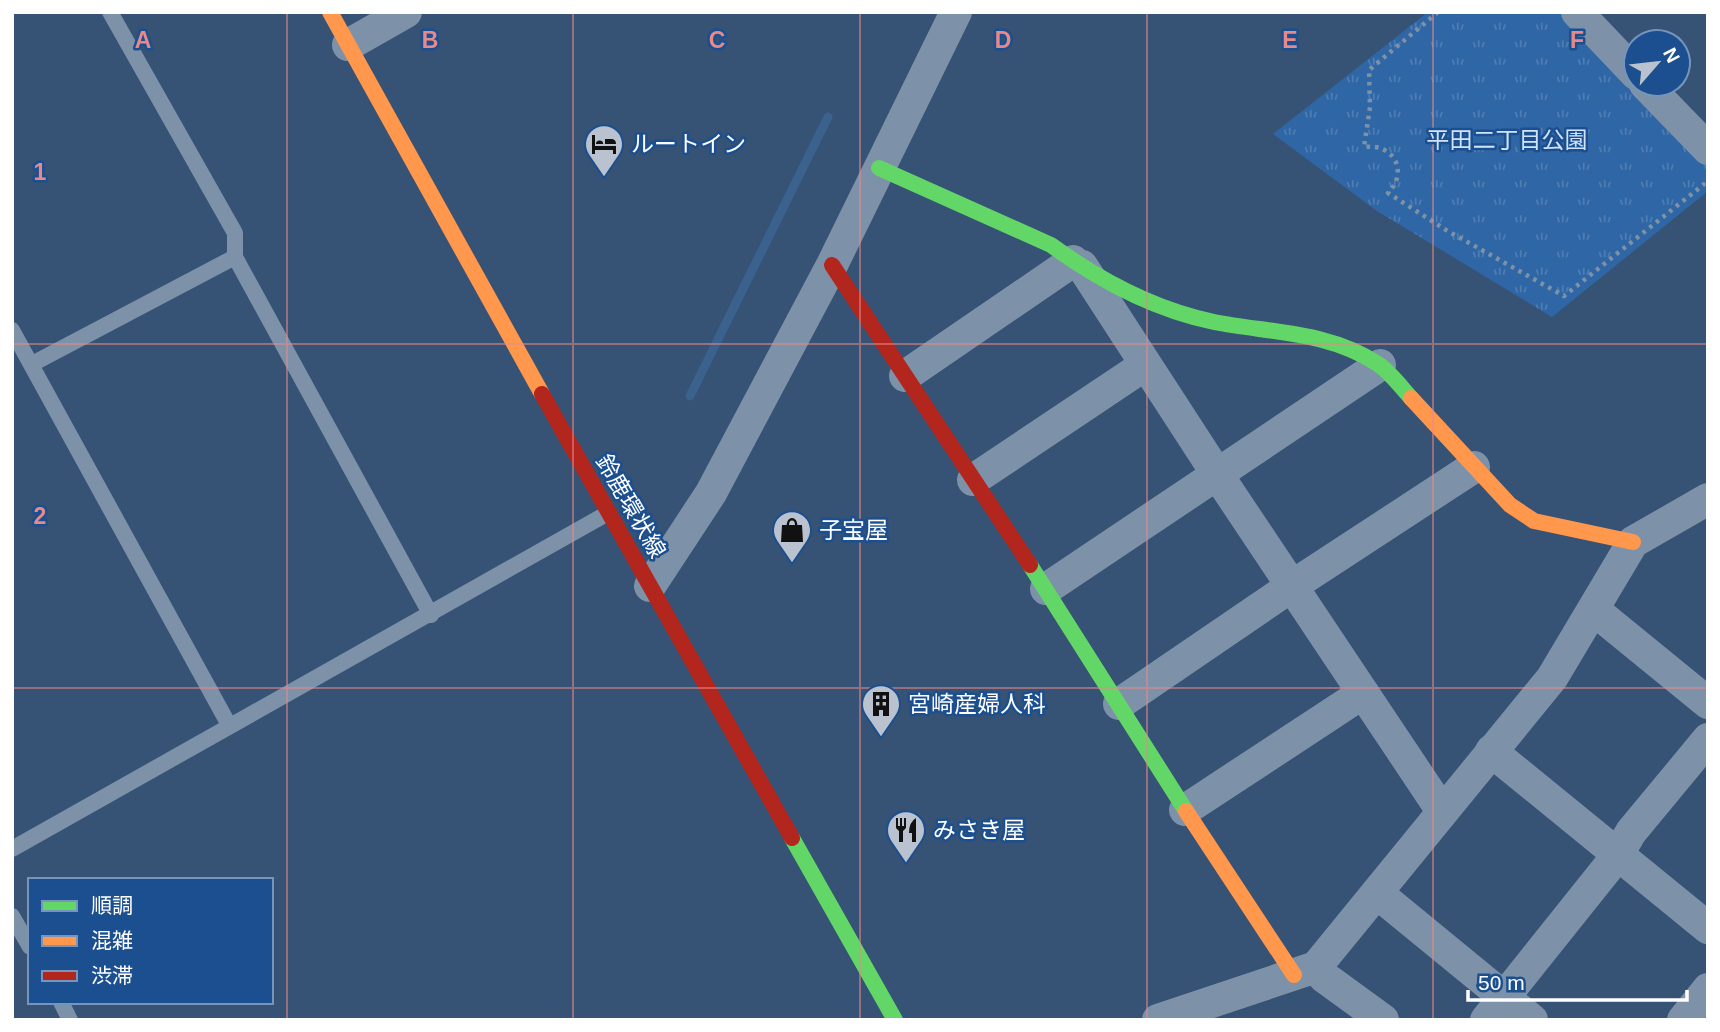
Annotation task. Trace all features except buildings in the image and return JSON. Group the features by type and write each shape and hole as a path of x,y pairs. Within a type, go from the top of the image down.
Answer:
{"street":[{"name":"鈴鹿環状線","path":"330,12 608,513 895,1020"},
{"path":"348,45 405,12"},
{"path":"650,586 711,493 832,265 956,12"},
{"path":"1577,12 1622,59"},
{"path":"1659,98 1708,149"},
{"path":"878,167 1051,245 1077,263 1159,307 1213,321 1317,337 1341,344 1380,365 1510,505 1534,522 1633,542"},
{"path":"1077,263 1442,811"},
{"path":"905,376 1077,263"},
{"path":"832,265 1046,589 1185,810 1305,971 1324,977 1382,1020"},
{"path":"973,480 1145,365"},
{"path":"1046,589 1380,365"},
{"path":"1119,704 1474,467"},
{"path":"1158,1020 1305,971 1377,893 1552,678 1633,542 1708,499"},
{"path":"1594,610 1708,703"},
{"path":"1185,810 1363,693"},
{"path":"1495,1008 1617,856 1631,832 1708,739"},
{"path":"1491,751 1708,928"},
{"path":"1377,893 1495,1008 1532,1020"},
{"path":"1683,1020 1708,989"}],"lane":[{"path":"110,12 235,233 235,257 431,615"},
{"path":"32,364 235,257"},
{"path":"12,330 229,725"},
{"path":"12,849 608,513"},
{"path":"12,916 28,944"},
{"path":"62,1004 70,1020"}],"path":[{"path":"1438,12 1369,70 1370,107 1364,148 1381,147 1390,153 1396,163 1398,176 1395,186 1388,193 1446,230 1564,296 1708,181"}],"green space":[{"name":"平田二丁目公園","path":"1428,12 1562,12 1622,76 1622,98 1643,98 1708,168 1708,191 1552,317 1377,211 1273,134"}],"waterway":[{"path":"690,396 828,117"}],"traffic: fast":[{"path":"879,168 1051,245 1108,282 1150,302 1192,317 1319,339 1359,353 1382,367 1411,398"},
{"path":"1030,565 1186,811"},
{"path":"792,838 895,1020"}],"traffic: slow":[{"path":"330,12 542,394"},
{"path":"1411,398 1510,505 1534,521 1633,542"},
{"path":"1186,811 1294,975"}],"traffic: jam":[{"path":"832,265 1030,565"},
{"path":"542,394 792,838"}],"place":[{"name":"ルートイン","path":"604,178"},
{"name":"子宝屋","path":"792,564"},
{"name":"宮崎産婦人科","path":"881,738"},
{"name":"みさき屋","path":"906,864"}]}
